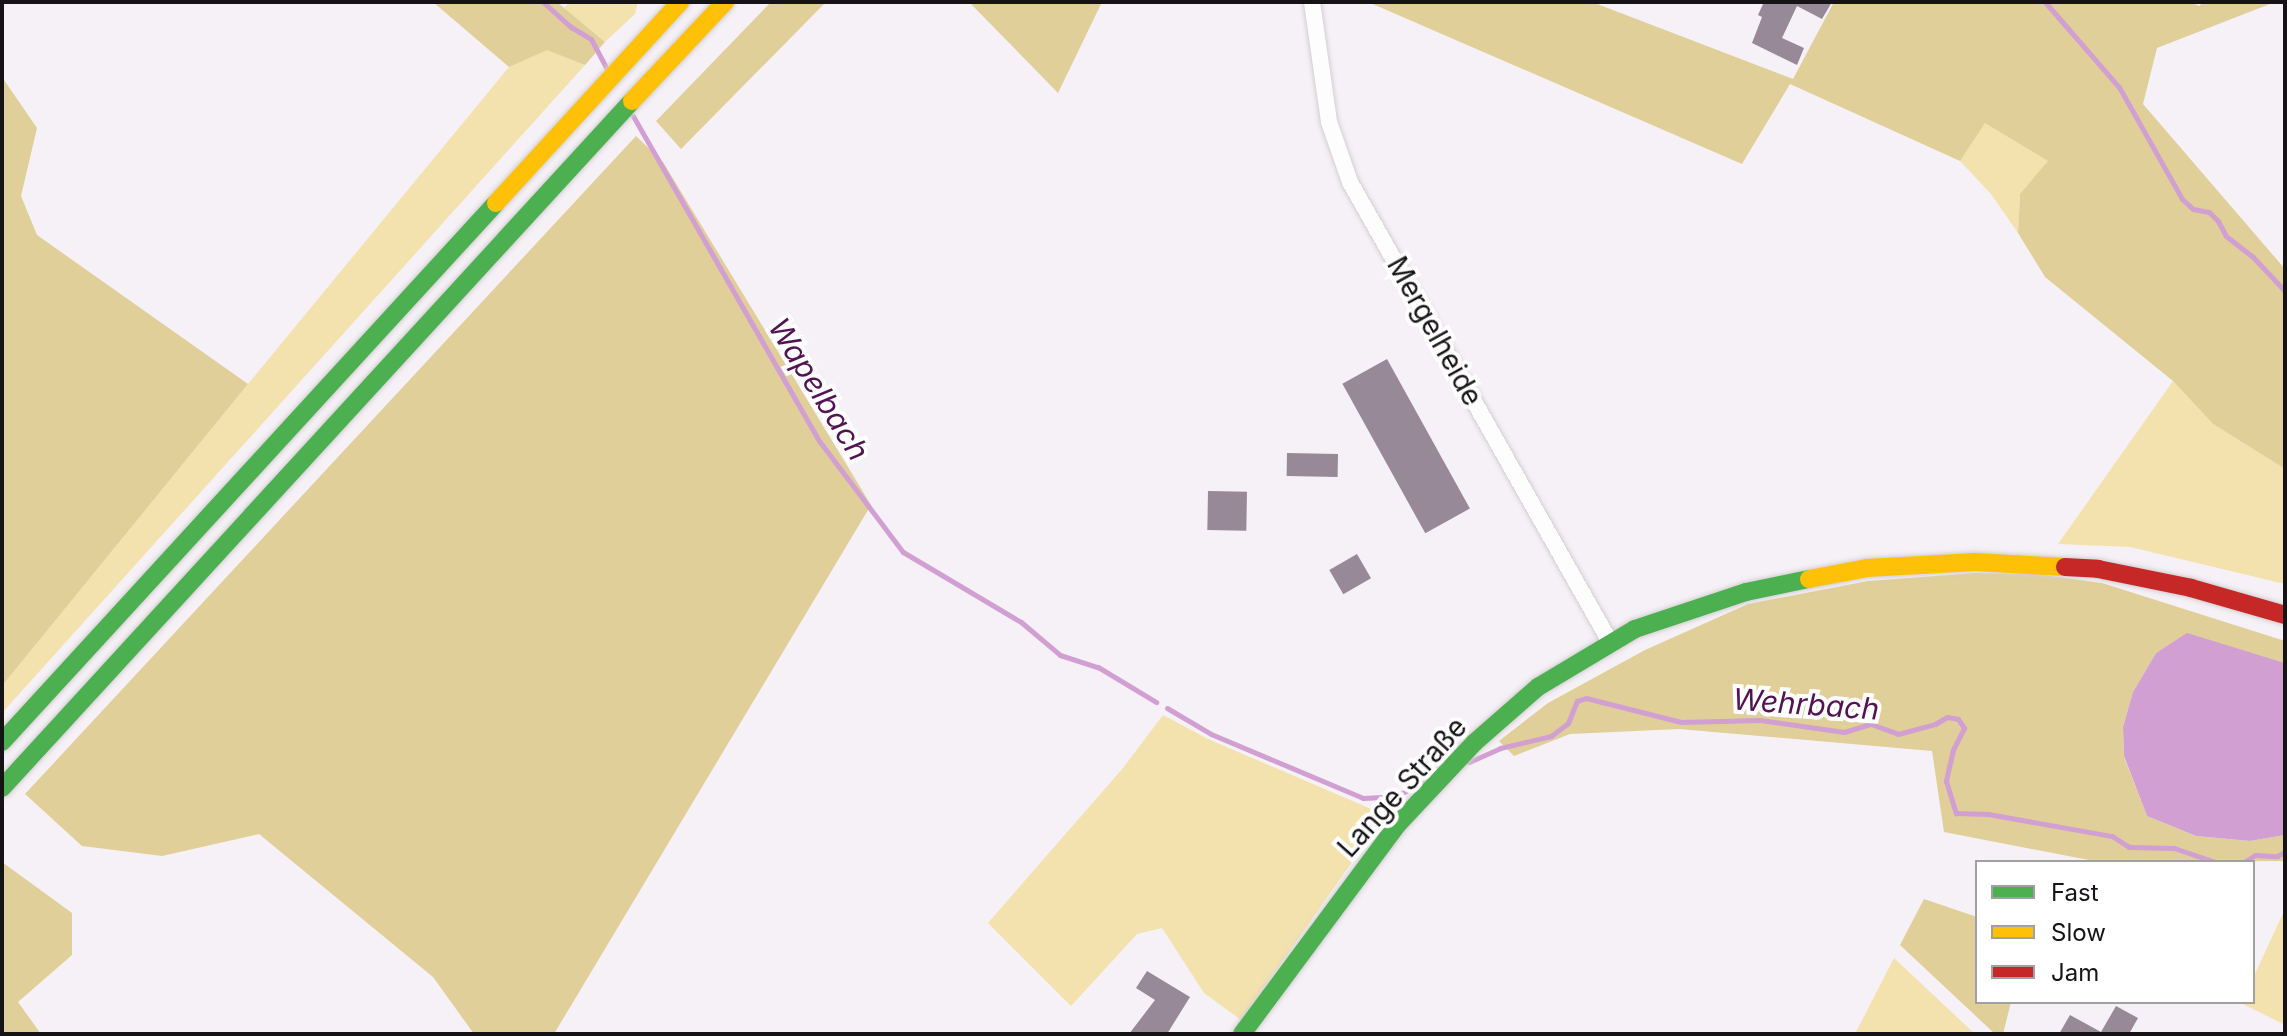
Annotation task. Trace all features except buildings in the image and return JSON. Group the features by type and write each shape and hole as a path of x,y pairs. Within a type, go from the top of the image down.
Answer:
{"main road":[{"path":"2,742 680,2"},
{"path":"2,788 597,137 725,2"},
{"name":"Lange Straße","path":"1242,1034 1398,824 1474,743 1538,687 1610,642 1648,624 1746,592 1867,568 1975,562 2098,569 2191,588 2285,615"}],"street":[{"name":"Mergelheide","path":"1312,2 1329,122 1350,182 1610,642"}],"shaded area":[{"path":"433,2 557,2 605,42 585,65 547,50 509,67"},
{"path":"570,2 638,2 635,14 605,42 564,8"},
{"path":"771,2 826,2 681,149 656,121"},
{"path":"969,2 1102,2 1058,93"},
{"path":"1368,2 1592,2 1793,79 1834,2 2191,2 2199,6 2204,2 2275,2 2157,48 2143,104 2285,269 2285,469 2213,424 2173,381 2045,277 2018,233 2020,194 2048,161 1985,123 1960,161 1790,84 1742,164"},
{"path":"547,49 585,65 2,713 2,686 248,384 509,67"},
{"path":"2,77 37,128 21,196 37,235 248,384 2,686"},
{"path":"1985,122 2049,161 2020,194 2018,233 1991,194 1960,161"},
{"path":"636,136 663,162 871,505 554,1034 474,1034 433,977 259,834 162,856 82,846 25,794"},
{"path":"2173,381 2213,424 2285,469 2285,584 2130,547 2058,544"},
{"path":"1976,573 2036,574 2102,583 2285,641 2285,663 2187,634 2156,653 2133,692 2123,727 2124,757 2147,816 2196,836 2250,841 2285,835 2285,861 2089,860 1944,832 1932,751 1679,729 1570,734 1514,756 1499,741 1548,703 1645,650 1748,604 1868,581"},
{"path":"2187,633 2285,663 2285,835 2250,841 2196,836 2147,816 2124,756 2123,727 2133,692 2156,653"},
{"path":"1163,715 1208,739 1385,815 1241,1020 1204,993 1162,928 1137,934 1071,1006 988,923 1123,768"},
{"path":"2,862 72,913 72,955 18,1002 41,1034 2,1034"},
{"path":"1924,899 1975,916 1975,1004 2010,1004 2003,1034 1995,1034 1900,945"},
{"path":"2285,909 2285,1025 2243,1004 2255,1004 2255,974"},
{"path":"1894,958 1975,1034 1855,1034"}],"waterway":[{"name":"Wapelbach","path":"543,2 571,27 591,39 607,69"},
{"path":"2045,2 2119,87 2182,199 2193,209 2209,212 2226,236 2252,256 2285,291"},
{"name":"Wapelbach","path":"633,116 820,442 903,552 1021,622 1060,655 1098,667 1156,702"},
{"name":"Wehrbach","path":"1469,762 1500,748 1551,736 1568,723 1577,701 1586,698 1681,722 1760,720 1844,732 1871,724 1898,734 1935,724 1947,717 1958,719 1964,728 1953,750 1946,781 1956,813 1988,814 2112,836 2129,847 2174,848 2209,860"},
{"name":"Wapelbach","path":"1167,708 1211,734 1363,798 1396,796 1423,783"},
{"name":"Wehrbach","path":"2247,860 2255,855 2277,856 2285,852"}],"traffic: fast":[{"path":"2,788 632,101"},
{"path":"2,742 496,203"},
{"path":"1242,1034 1398,824 1474,743 1538,687 1635,629 1746,592 1809,579"}],"traffic: slow":[{"path":"496,203 680,2"},
{"path":"632,101 725,2"},
{"path":"1809,579 1867,568 1975,562 2065,567"}],"traffic: jam":[{"path":"2065,567 2098,569 2191,588 2285,615"}]}
